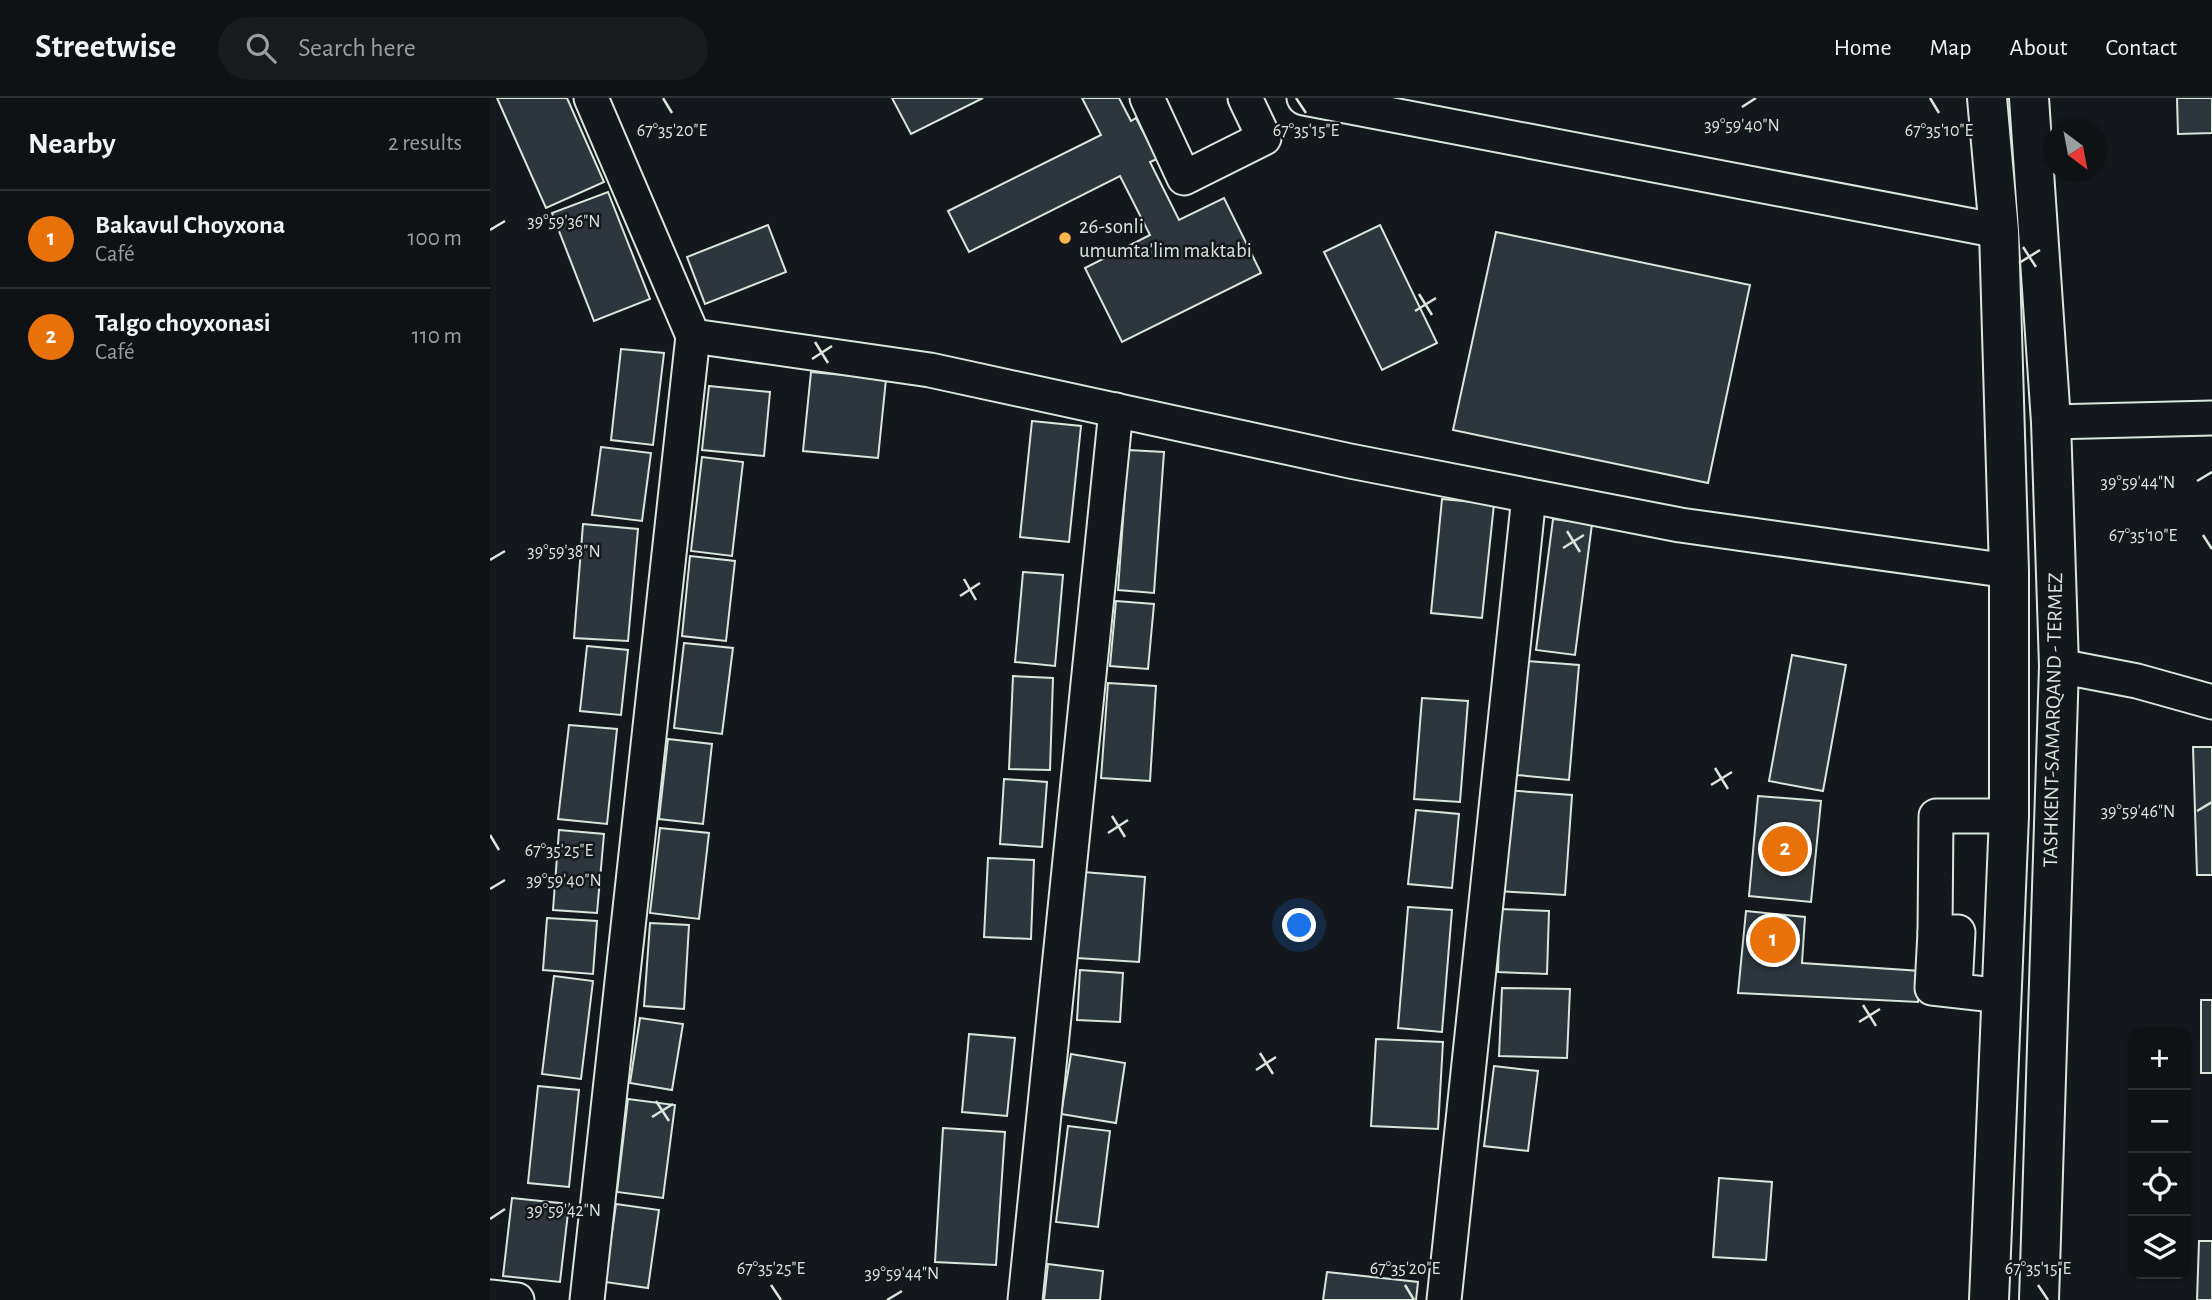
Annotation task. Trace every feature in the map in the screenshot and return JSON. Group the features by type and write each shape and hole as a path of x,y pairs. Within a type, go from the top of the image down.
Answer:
{"highway":[{"name":"TASHKENT-SAMARQAND - TERMEZ","path":"1987,98 1999,231 2009,571 2009,816 1989,1300"},
{"name":"TASHKENT-SAMARQAND - TERMEZ","path":"2029,98 2051,422 2059,666 2039,1300"}],"street":[{"path":"587,1300 693,337 592,98"},
{"path":"1147,98 1184,178 1264,138 1245,98"},
{"path":"1304,98 1999,231"},
{"path":"693,337 930,370 1350,461 1680,525 2009,571"},
{"path":"1025,1300 1116,410"},
{"path":"2051,422 2212,418"},
{"path":"1444,1300 1528,496"},
{"path":"2059,666 2137,681 2212,702"},
{"path":"2003,996 1932,988 1936,816 2009,816"},
{"path":"490,1297 517,1300"}],"building":[{"path":"497,98 567,98 604,182 546,208"},
{"path":"892,98 983,98 911,134"},
{"path":"1082,98 1119,98 1131,121 1136,118 1157,159 1150,162 1179,220 1224,198 1261,273 1122,342 1085,268 1150,235 1120,176 969,252 948,211 1101,135"},
{"path":"2177,98 2212,98 2212,133 2178,134"},
{"path":"608,192 650,299 594,321 552,213"},
{"path":"768,225 786,272 705,304 687,257"},
{"path":"1380,225 1437,343 1382,370 1324,252"},
{"path":"1496,232 1750,285 1708,483 1453,430"},
{"path":"621,349 664,353 653,445 611,440"},
{"path":"811,372 886,379 878,458 803,451"},
{"path":"709,386 770,392 764,456 702,450"},
{"path":"1032,421 1081,426 1069,542 1020,537"},
{"path":"601,447 651,453 642,521 592,515"},
{"path":"1128,450 1164,452 1154,593 1118,590"},
{"path":"702,457 743,462 732,556 691,551"},
{"path":"1442,499 1494,504 1482,618 1431,613"},
{"path":"1553,519 1592,524 1575,655 1536,650"},
{"path":"583,524 638,529 628,641 574,638"},
{"path":"690,556 735,561 726,641 682,636"},
{"path":"1023,572 1063,575 1055,666 1015,662"},
{"path":"1116,601 1154,604 1148,669 1110,666"},
{"path":"684,643 733,648 722,734 674,728"},
{"path":"587,646 628,650 621,715 580,711"},
{"path":"1792,655 1846,665 1823,791 1769,781"},
{"path":"1527,661 1579,665 1569,780 1517,775"},
{"path":"1013,676 1053,678 1050,770 1009,769"},
{"path":"1108,683 1156,686 1150,781 1101,778"},
{"path":"1422,698 1468,701 1460,802 1414,799"},
{"path":"569,725 617,729 607,824 558,819"},
{"path":"668,739 712,744 703,824 659,819"},
{"path":"2193,747 2212,747 2212,875 2197,875"},
{"path":"1004,779 1047,782 1042,847 1000,844"},
{"path":"1504,790 1572,795 1565,895 1497,891"},
{"path":"1758,796 1821,801 1811,902 1749,896"},
{"path":"1416,810 1459,814 1452,888 1408,884"},
{"path":"660,828 709,833 699,919 650,913"},
{"path":"559,830 604,834 597,913 553,910"},
{"path":"988,858 1034,860 1031,939 984,937"},
{"path":"1083,872 1145,877 1139,962 1077,958"},
{"path":"1408,907 1452,910 1442,1032 1398,1028"},
{"path":"1500,909 1549,911 1547,974 1498,972"},
{"path":"1746,911 1805,917 1802,963 1921,971 1918,1002 1738,993"},
{"path":"547,918 597,921 593,974 543,970"},
{"path":"650,923 689,925 684,1009 644,1006"},
{"path":"1080,970 1123,973 1120,1022 1077,1020"},
{"path":"554,976 593,981 581,1079 542,1074"},
{"path":"1502,988 1570,989 1567,1058 1499,1056"},
{"path":"2201,1000 2212,1000 2212,1073 2201,1073"},
{"path":"640,1018 683,1024 672,1090 630,1083"},
{"path":"969,1034 1015,1038 1007,1116 962,1112"},
{"path":"1376,1039 1443,1042 1438,1129 1371,1126"},
{"path":"1071,1054 1125,1063 1116,1123 1061,1114"},
{"path":"1494,1066 1538,1071 1528,1151 1484,1146"},
{"path":"538,1086 579,1090 569,1187 528,1183"},
{"path":"628,1099 675,1105 663,1198 617,1192"},
{"path":"1068,1126 1110,1131 1098,1227 1056,1222"},
{"path":"943,1128 1005,1132 996,1265 935,1262"},
{"path":"1719,1178 1772,1182 1766,1260 1713,1257"},
{"path":"512,1198 569,1204 560,1282 503,1276"},
{"path":"616,1204 659,1210 648,1288 605,1282"},
{"path":"2199,1241 2212,1241 2212,1300 2197,1300"},
{"path":"1048,1264 1103,1271 1100,1300 1044,1300"},
{"path":"1327,1272 1418,1282 1416,1300 1323,1300"}],"place":[{"name":"26-sonli umumta'lim maktabi","path":"1065,238"},
{"name":"Talgo choyxonasi","path":"1785,849"},
{"name":"Bakavul Choyxona","path":"1773,940"}]}
